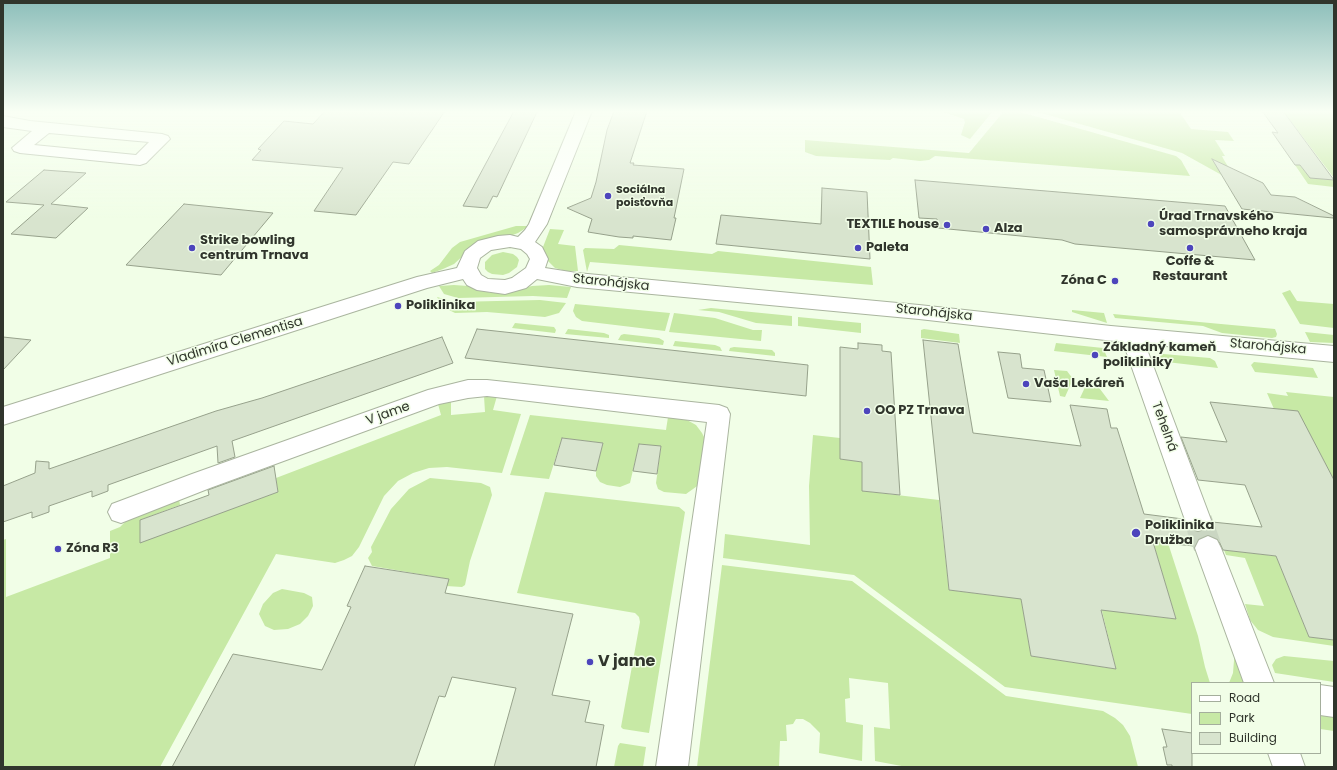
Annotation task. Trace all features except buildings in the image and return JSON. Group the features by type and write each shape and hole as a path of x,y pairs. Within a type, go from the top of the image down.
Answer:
{"street":[{"path":"21,147 20,148 140,160 154,147"},
{"path":"522,242 532,234 538,224 569,147"},
{"path":"504,241 522,242 532,248 537,255 538,264 534,272 519,283 498,287 478,283 468,272 469,259 485,245 504,241"},
{"name":"Vladimíra Clementisa","path":"3,416 424,282 468,272"},
{"name":"Starohájska","path":"534,272 577,280 919,312 1334,354"},
{"name":"Tehelná","path":"1131,334 1198,520"},
{"name":"V jame","path":"121,512 436,396 468,389 495,389 719,414 672,767"},
{"path":"1208,548 1258,682"},
{"path":"1321,700 1334,702"},
{"path":"1284,754 1289,767"}],"green space":[{"path":"805,147 892,147 969,153 974,147 1144,147 1176,156 1181,160 1190,176 935,156 929,160 920,161 893,158 890,160 816,156 805,152"},
{"path":"1161,147 1219,147 1225,156 1222,156 1224,160 1237,181 1227,178 1182,153"},
{"path":"1310,147 1334,147 1334,178"},
{"path":"1295,165 1300,165 1310,178 1334,180 1334,187 1308,184"},
{"path":"516,226 529,226 518,233 467,252 454,264 443,269 432,273 430,271 439,265 452,248 460,242"},
{"path":"550,229 564,230 558,244 575,246 578,271 566,271 555,268 542,255 543,247"},
{"path":"619,245 712,254 718,251 871,267 873,285 590,262 587,272 583,250 585,248 614,249"},
{"path":"503,252 513,254 517,257 519,260 517,267 509,273 503,275 488,272 485,269 485,262 492,255"},
{"path":"549,285 571,287 567,298 533,296 458,298 444,294 439,286 468,286 491,293 505,292 532,286"},
{"path":"1290,290 1297,301 1334,304 1334,328 1300,324 1282,293"},
{"path":"437,297 454,302 540,300 566,303 559,313 545,317 487,312 455,313 443,307"},
{"path":"575,304 670,313 665,331 582,321 576,317 573,311"},
{"path":"711,308 792,316 792,326 756,323 719,312 698,310"},
{"path":"1072,310 1104,313 1107,323 1072,312"},
{"path":"674,313 715,318 753,330 762,330 761,341 669,332"},
{"path":"1113,314 1275,329 1277,334 1276,337 1272,338 1222,333 1203,326 1115,318"},
{"path":"798,317 861,323 861,333 798,326"},
{"path":"515,323 554,327 556,330 555,333 512,328"},
{"path":"568,329 604,333 609,335 609,338 565,334"},
{"path":"924,329 959,334 960,343 921,338 921,330"},
{"path":"1305,332 1334,335 1334,343 1310,342"},
{"path":"624,334 659,338 664,341 663,345 618,340 621,335"},
{"path":"675,341 715,345 720,347 722,351 673,346"},
{"path":"1056,343 1103,348 1107,357 1054,351"},
{"path":"730,348 772,350 775,353 775,356 729,351"},
{"path":"1163,354 1210,358 1215,361 1218,368 1158,361 1160,356"},
{"path":"1254,362 1313,368 1318,378 1255,372 1251,365"},
{"path":"1054,370 1067,371 1073,379 1065,397 1060,396"},
{"path":"1087,383 1097,385 1109,401 1080,398"},
{"path":"1286,392 1334,397 1334,480 1298,412 1274,409 1267,393 1288,396"},
{"path":"484,396 497,396 493,410 521,414 502,473 447,467 429,468 413,473 398,481 384,496 359,547 352,556 335,563 276,554 160,767 3,767 3,540 6,539 6,597 110,558 110,531 120,527 131,516 179,499 180,505 140,520 140,542 278,492 276,478 441,415 438,404 451,400 451,415 485,412"},
{"path":"530,415 666,430 668,417 687,420 696,425 706,441 700,484 686,494 664,492 658,489 656,483 661,447 639,444 630,483 620,487 607,485 600,482 596,476 603,443 562,438 549,479 510,475"},
{"path":"813,435 840,438 840,459 862,462 863,491 939,500 949,590 997,596 990,545 1012,547 1031,656 1116,669 1089,557 1125,613 1176,619 1153,542 1168,543 1198,636 1210,682 1191,682 1191,714 1005,687 854,575 723,558 725,534 810,545 809,486"},
{"path":"430,478 481,483 490,487 492,495 470,561 465,585 462,587 446,586 448,579 372,566 368,558 372,552 371,547 391,509 409,489"},
{"path":"545,492 679,507 685,512 649,733 623,729 621,727 640,622 639,617 635,613 517,593"},
{"path":"1224,550 1276,556 1309,637 1334,640 1334,646 1273,637 1258,630 1250,620 1245,604 1264,606 1245,558 1226,555"},
{"path":"722,565 852,581 1006,696 1103,711 1115,718 1123,725 1130,736 1138,767 907,767 875,761 874,727 890,729 888,683 849,678 850,698 845,699 846,722 863,725 862,761 819,753 820,733 810,723 803,719 796,719 793,724 786,725 787,741 780,741 779,767 697,767"},
{"path":"282,589 304,593 312,597 313,606 308,616 300,624 288,629 274,630 265,626 259,614 263,604 273,593"},
{"path":"1235,648 1247,682 1229,682 1233,673"},
{"path":"1284,656 1334,661 1334,682 1275,673 1272,665 1276,659"},
{"path":"1321,710 1331,711 1334,720 1334,731 1321,729"},
{"path":"620,743 646,747 643,767 614,767 618,746"}],"tunnel":[{"path":"1198,520 1208,548"}],"place":[{"name":"Sociálna poisťovňa","path":"608,196"},
{"name":"Úrad Trnavského samosprávneho kraja","path":"1151,224"},
{"name":"TEXTILE house","path":"947,225"},
{"name":"Alza","path":"986,229"},
{"name":"Strike bowling centrum Trnava","path":"192,248"},
{"name":"Paleta","path":"858,248"},
{"name":"Coffe & Restaurant","path":"1190,248"},
{"name":"Zóna C","path":"1115,281"},
{"name":"Poliklinika","path":"398,306"},
{"name":"Základný kameň polikliniky","path":"1095,355"},
{"name":"Vaša Lekáreň","path":"1026,384"},
{"name":"OO PZ Trnava","path":"867,411"},
{"name":"Poliklinika Družba","path":"1136,533"},
{"name":"Zóna R3","path":"58,549"},
{"name":"V jame","path":"590,662"}]}
